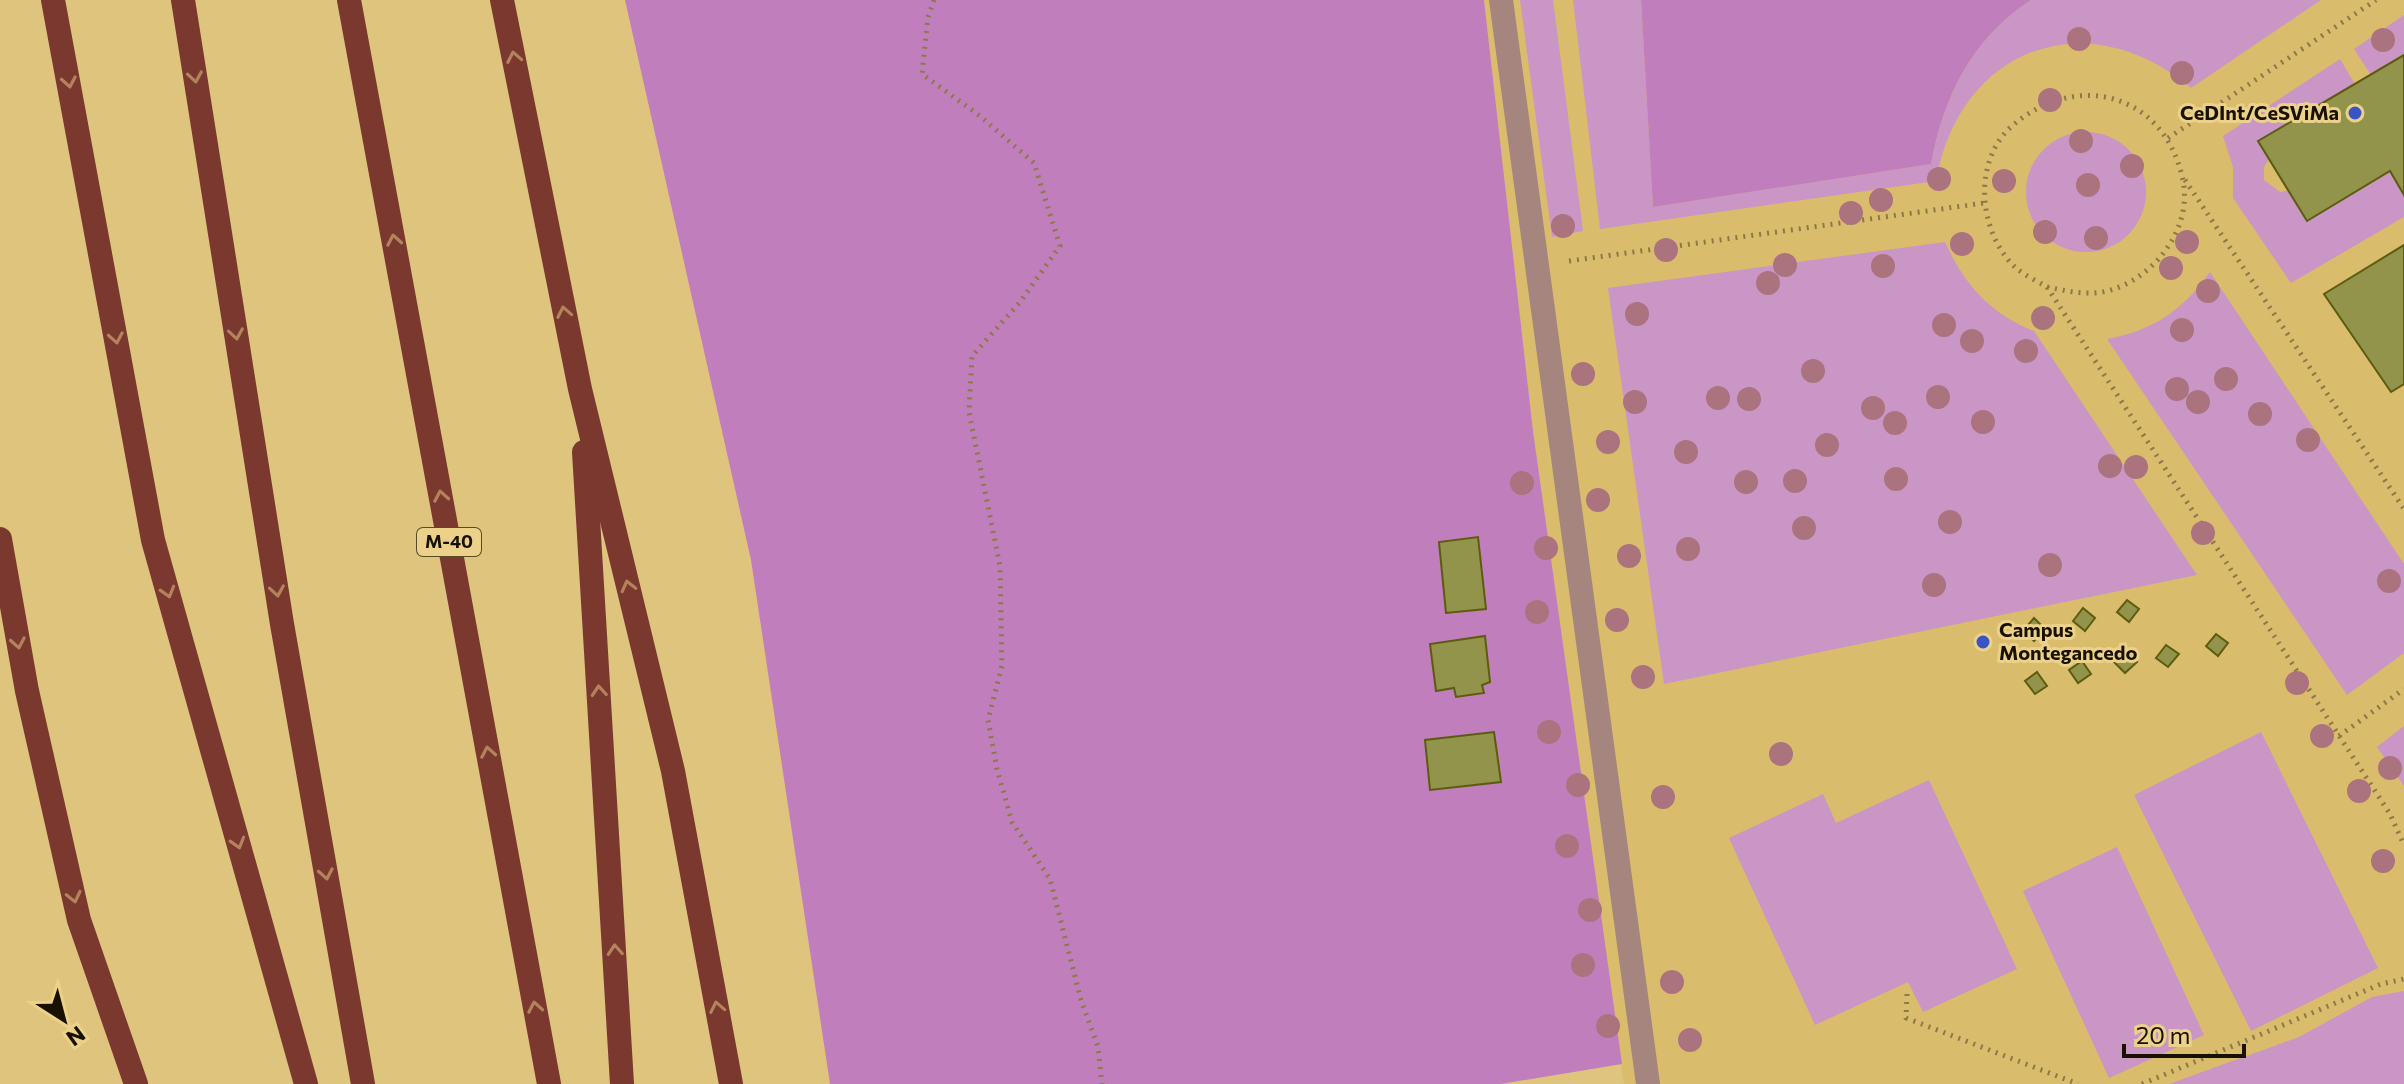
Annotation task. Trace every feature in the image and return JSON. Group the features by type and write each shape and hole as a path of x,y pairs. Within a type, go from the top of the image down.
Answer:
{"highway":[{"path":"53,0 153,540 306,1084"},
{"path":"183,0 282,624 363,1084"},
{"name":"M-40","path":"349,0 549,1084"},
{"path":"502,0 580,389 673,771 731,1084"},
{"path":"580,389 622,1084"},
{"path":"0,539 27,691 79,920 136,1084"}],"street":[{"path":"1501,0 1648,1084"}],"path":[{"path":"934,0 928,17 922,74 980,116 1034,163 1060,246 1020,302 972,356 969,412 1000,566 1002,666 988,720 997,769 1012,822 1050,879 1081,1000 1098,1047 1102,1084"},
{"path":"2168,138 2376,0"},
{"path":"2183,177 2183,207 2175,237 2158,262 2134,280 2106,291 2076,294 2047,287 2016,268 1993,238 1984,203 1988,165 2005,132 2034,107 2069,94 2107,96 2141,112 2168,138 2183,177 2404,509"},
{"path":"1556,263 1984,203"},
{"path":"2047,287 2390,814 2404,845"},
{"path":"2339,736 2404,689"},
{"path":"2142,1084 2381,984 2404,979"},
{"path":"1907,994 1906,1018 2078,1084"}],"shaded area":[{"path":"625,0 1484,0 1533,431 1622,1064 1501,1084 830,1084 751,560"},
{"name":"Campus Montegancedo","path":"1484,0 2404,0 2404,1084 1624,1084 1533,431"},
{"path":"1520,0 1553,0 1583,231 1552,237"},
{"path":"1573,0 1641,0 1653,207 1931,164 1943,115 1963,71 1992,32 2031,0 2321,0 2191,88 2151,61 2111,47 2071,44 2033,52 1999,70 1971,98 1949,135 1936,181 1600,229"},
{"path":"1641,0 2031,0 1992,32 1963,71 1943,115 1931,164 1653,207"},
{"path":"2404,15 2404,55 2371,75 2354,49"},
{"path":"2340,59 2355,84 2269,159 2264,167 2264,180 2280,192 2390,171 2404,195 2404,217 2291,283 2233,198 2233,167 2223,136"},
{"path":"2086,132 2109,136 2129,149 2142,169 2146,192 2142,215 2129,235 2109,248 2086,252 2063,248 2043,235 2030,215 2026,192 2030,169 2043,149 2063,136"},
{"path":"1945,242 1980,296 2004,316 2034,331 2197,575 1664,684 1608,288"},
{"path":"2210,272 2404,564 2404,653 2347,695 2107,339 2139,330 2166,316 2189,297"},
{"path":"2404,726 2404,786 2377,747"},
{"path":"2261,732 2378,968 2251,1031 2134,795"},
{"path":"1929,780 2017,969 1923,1012 1908,982 1815,1025 1729,838 1823,794 1836,823"},
{"path":"2117,847 2204,1035 2109,1078 2023,891"},
{"path":"2404,991 2404,1084 2169,1084 2299,1037 2372,997"}],"building":[{"name":"CeDInt/CeSViMa","path":"2404,55 2404,195 2390,171 2307,221 2258,141"},
{"path":"2404,245 2404,384 2391,392 2324,294"},
{"path":"1478,537 1486,609 1446,613 1439,542"},
{"path":"2127,600 2139,609 2129,622 2117,612"},
{"path":"2083,608 2095,618 2085,631 2073,621"},
{"path":"2034,618 2045,629 2034,641 2023,631"},
{"path":"2216,634 2228,643 2218,656 2206,646"},
{"path":"1485,636 1490,682 1482,685 1484,693 1456,697 1454,688 1436,691 1430,644"},
{"path":"2166,645 2179,654 2168,667 2156,658"},
{"path":"2126,651 2137,662 2125,673 2114,662"},
{"path":"2082,661 2091,674 2078,683 2069,670"},
{"path":"2037,672 2047,686 2035,694 2025,681"},
{"path":"1494,732 1501,782 1430,790 1425,740"}],"place":[{"name":"CeDInt/CeSViMa","path":"2355,113"},
{"name":"Campus Montegancedo","path":"1983,642"}]}
